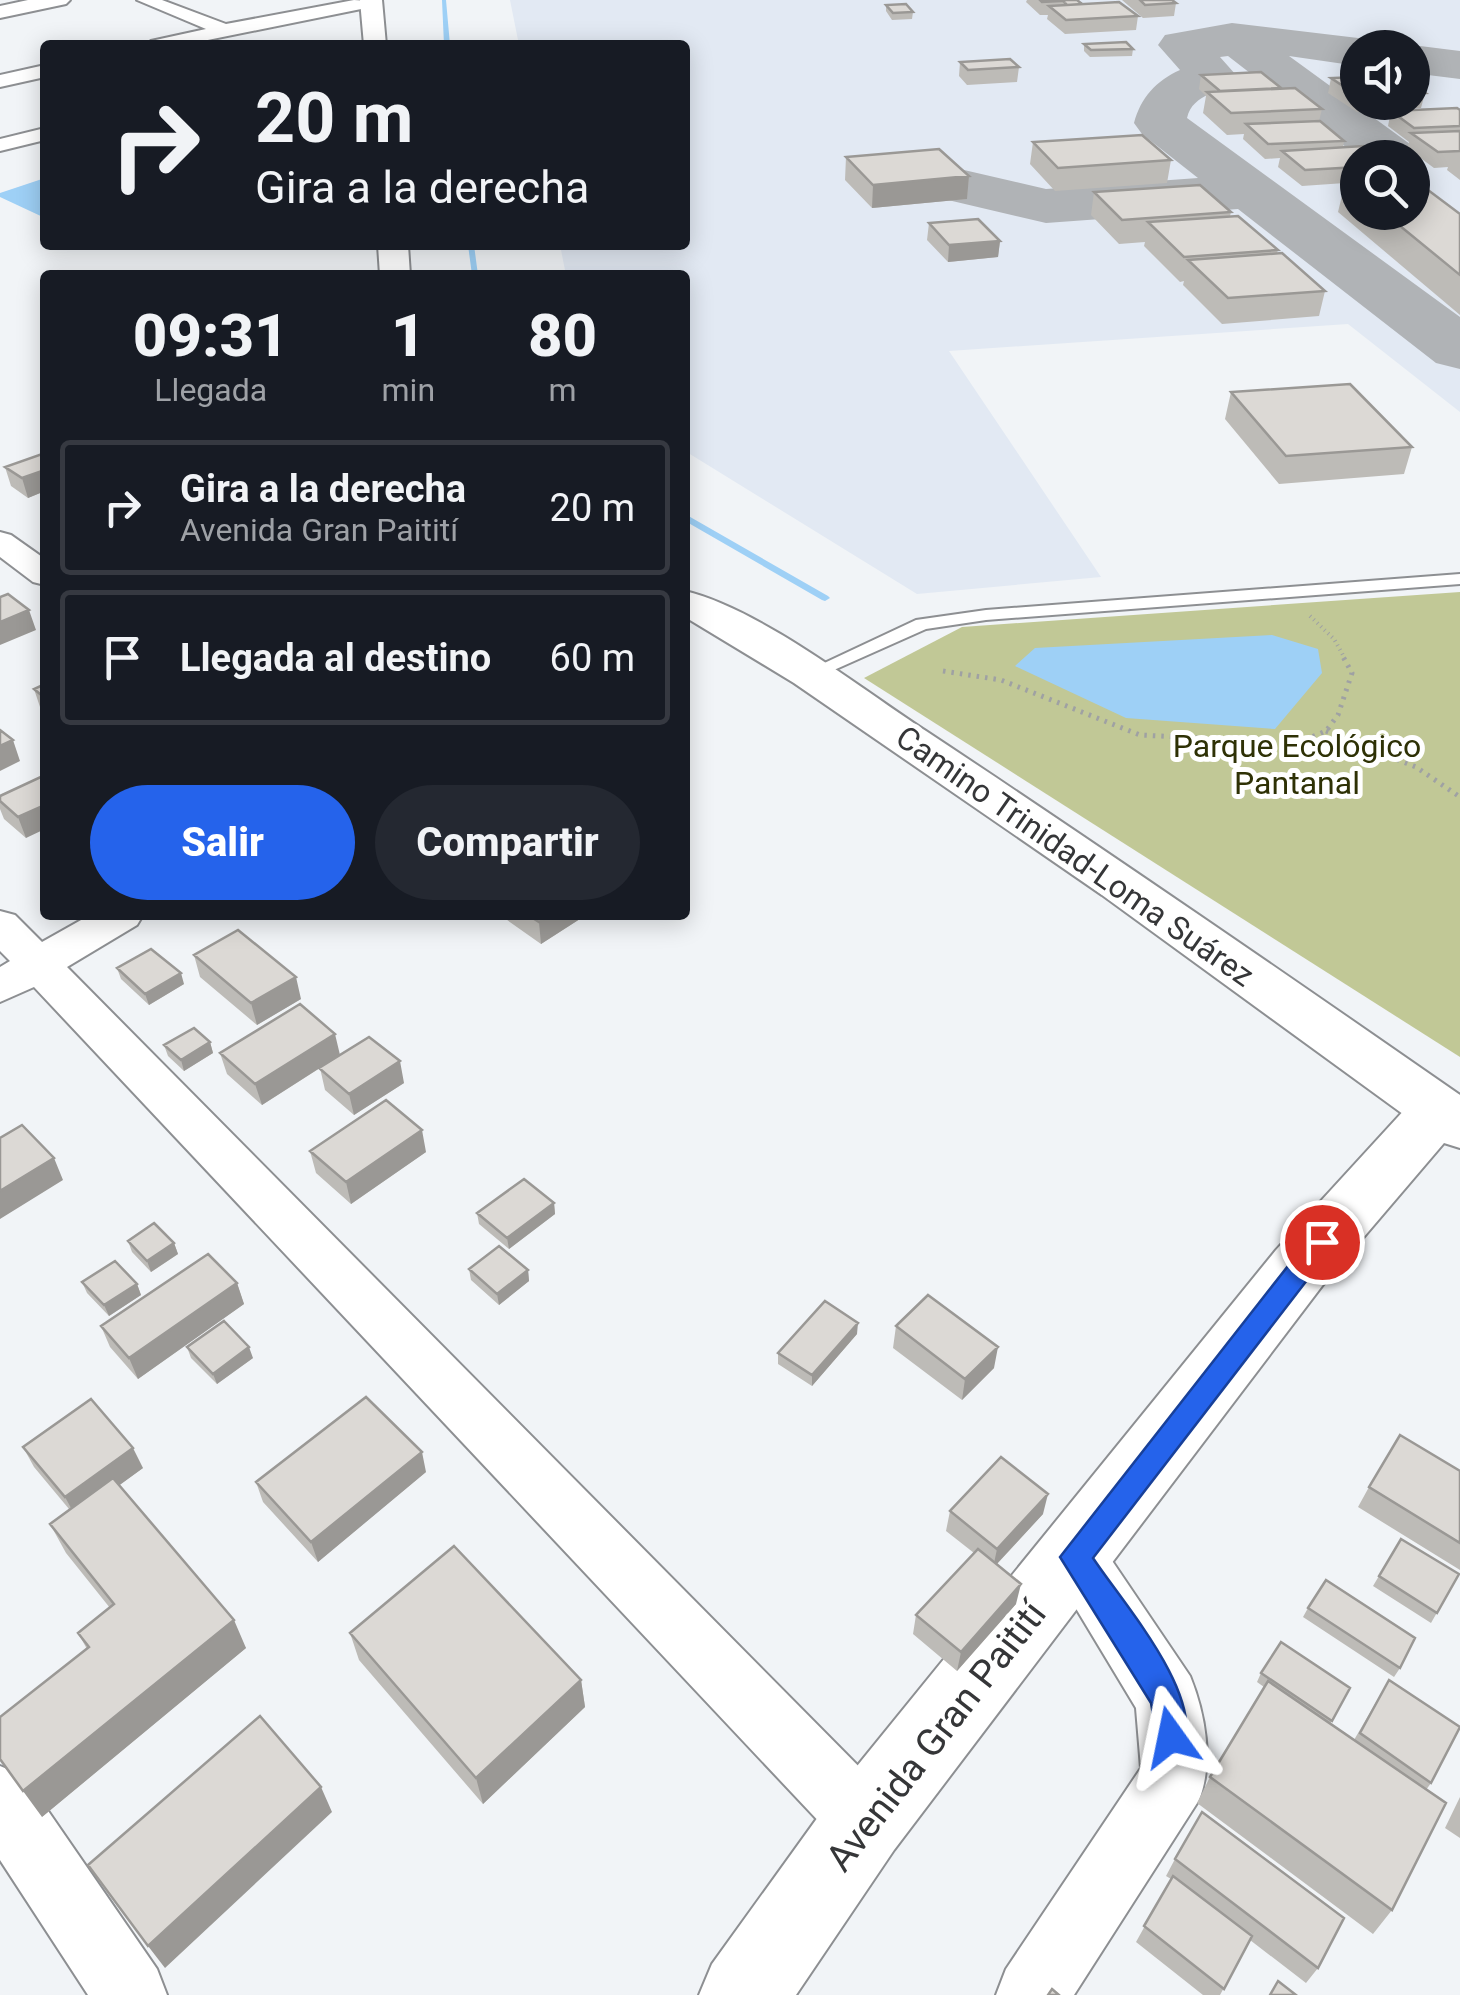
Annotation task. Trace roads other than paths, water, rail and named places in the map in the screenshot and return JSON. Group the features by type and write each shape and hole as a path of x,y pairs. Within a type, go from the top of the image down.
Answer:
{"street":[{"path":"0,12 60,0"},
{"path":"146,0 225,30"},
{"path":"180,40 371,1 375,40"},
{"path":"0,82 40,72"},
{"path":"0,145 40,135"},
{"path":"0,542 40,571"},
{"name":"Camino Trinidad-Loma Suárez","path":"690,603 810,674 1120,883 1449,1118"},
{"path":"20,976 114,920"},
{"path":"0,926 20,976 866,1820"},
{"name":"Avenida Gran Paitití","path":"743,1995 866,1820 1299,1268 1449,1118"},
{"path":"1032,1995 1175,1776 1167,1698 1075,1557"},
{"path":"0,1800 130,1995"}],"lane":[{"path":"810,674 922,624 1460,578"}],"water":[{"path":"40,180 40,216 0,197 0,193"},
{"path":"1272,635 1318,649 1322,673 1275,729 1126,718 1015,666 1035,648"}],"waterway":[{"path":"444,0 447,40"},
{"path":"472,250 474,270"},
{"path":"690,520 825,598"}],"park label":[{"name":"Parque Ecológico Pantanal","path":"1297,764"}]}
